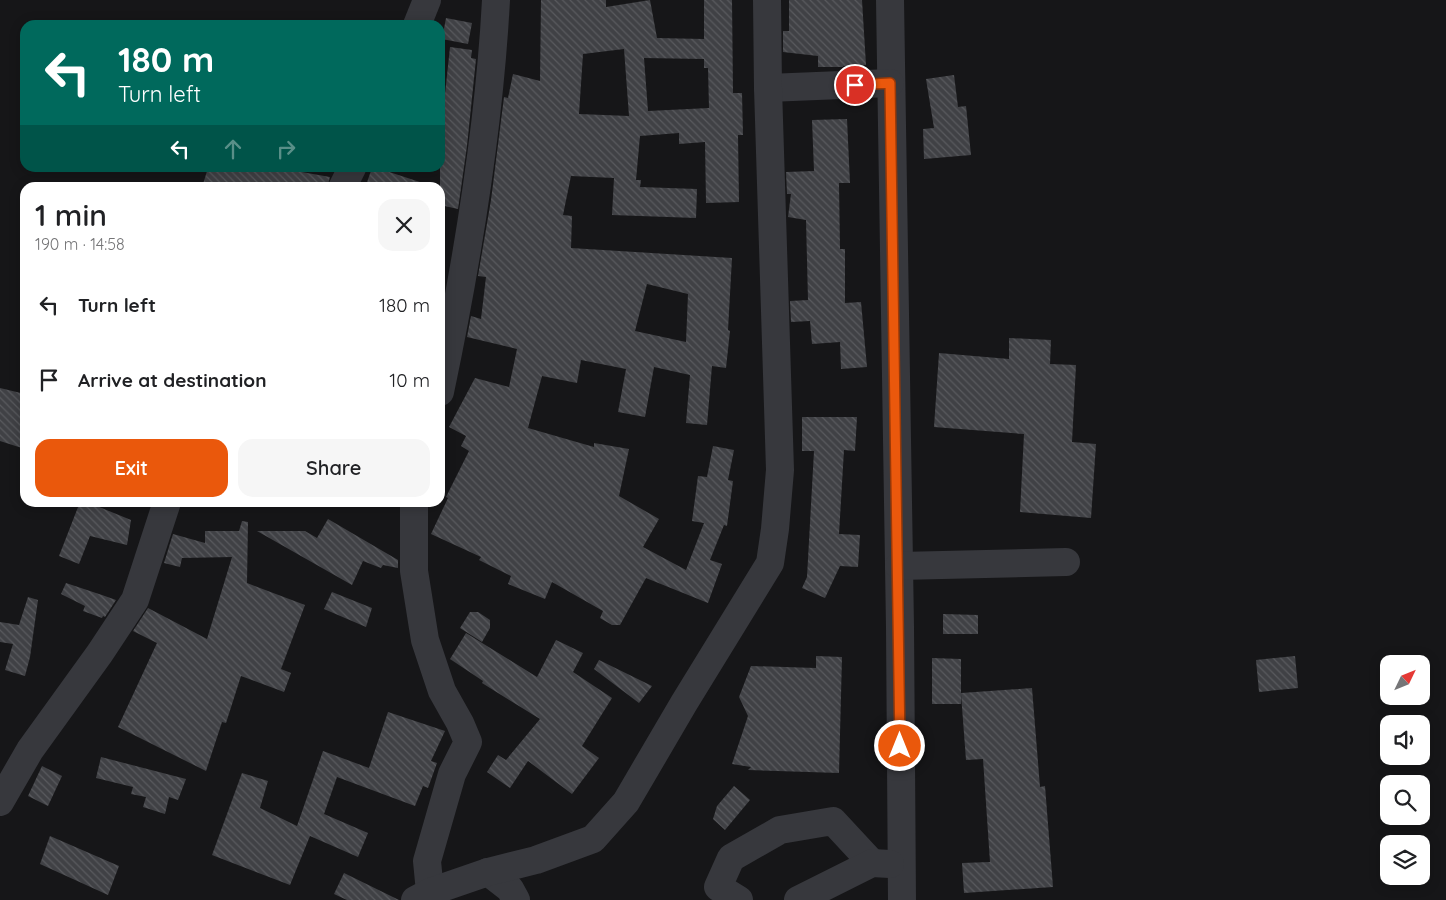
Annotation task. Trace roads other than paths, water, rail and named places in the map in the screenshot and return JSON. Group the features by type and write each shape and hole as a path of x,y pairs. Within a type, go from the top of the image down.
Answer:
{"street":[{"path":"419,20 427,0"},
{"path":"445,364 480,170 493,58 496,0"},
{"path":"414,507 414,571 425,640 442,691 460,723 468,742 452,774 427,861 422,896 488,872 536,860 593,839 626,802 770,563 780,470 767,0"},
{"path":"890,0 902,900"},
{"path":"768,88 890,83"},
{"path":"0,802 30,750 100,653 135,600 165,507"},
{"path":"898,566 1066,562"},
{"path":"739,900 718,887 730,858 780,830 833,821 872,862"},
{"path":"798,900 872,862 901,865"},
{"path":"488,872 510,889 516,900"}]}
